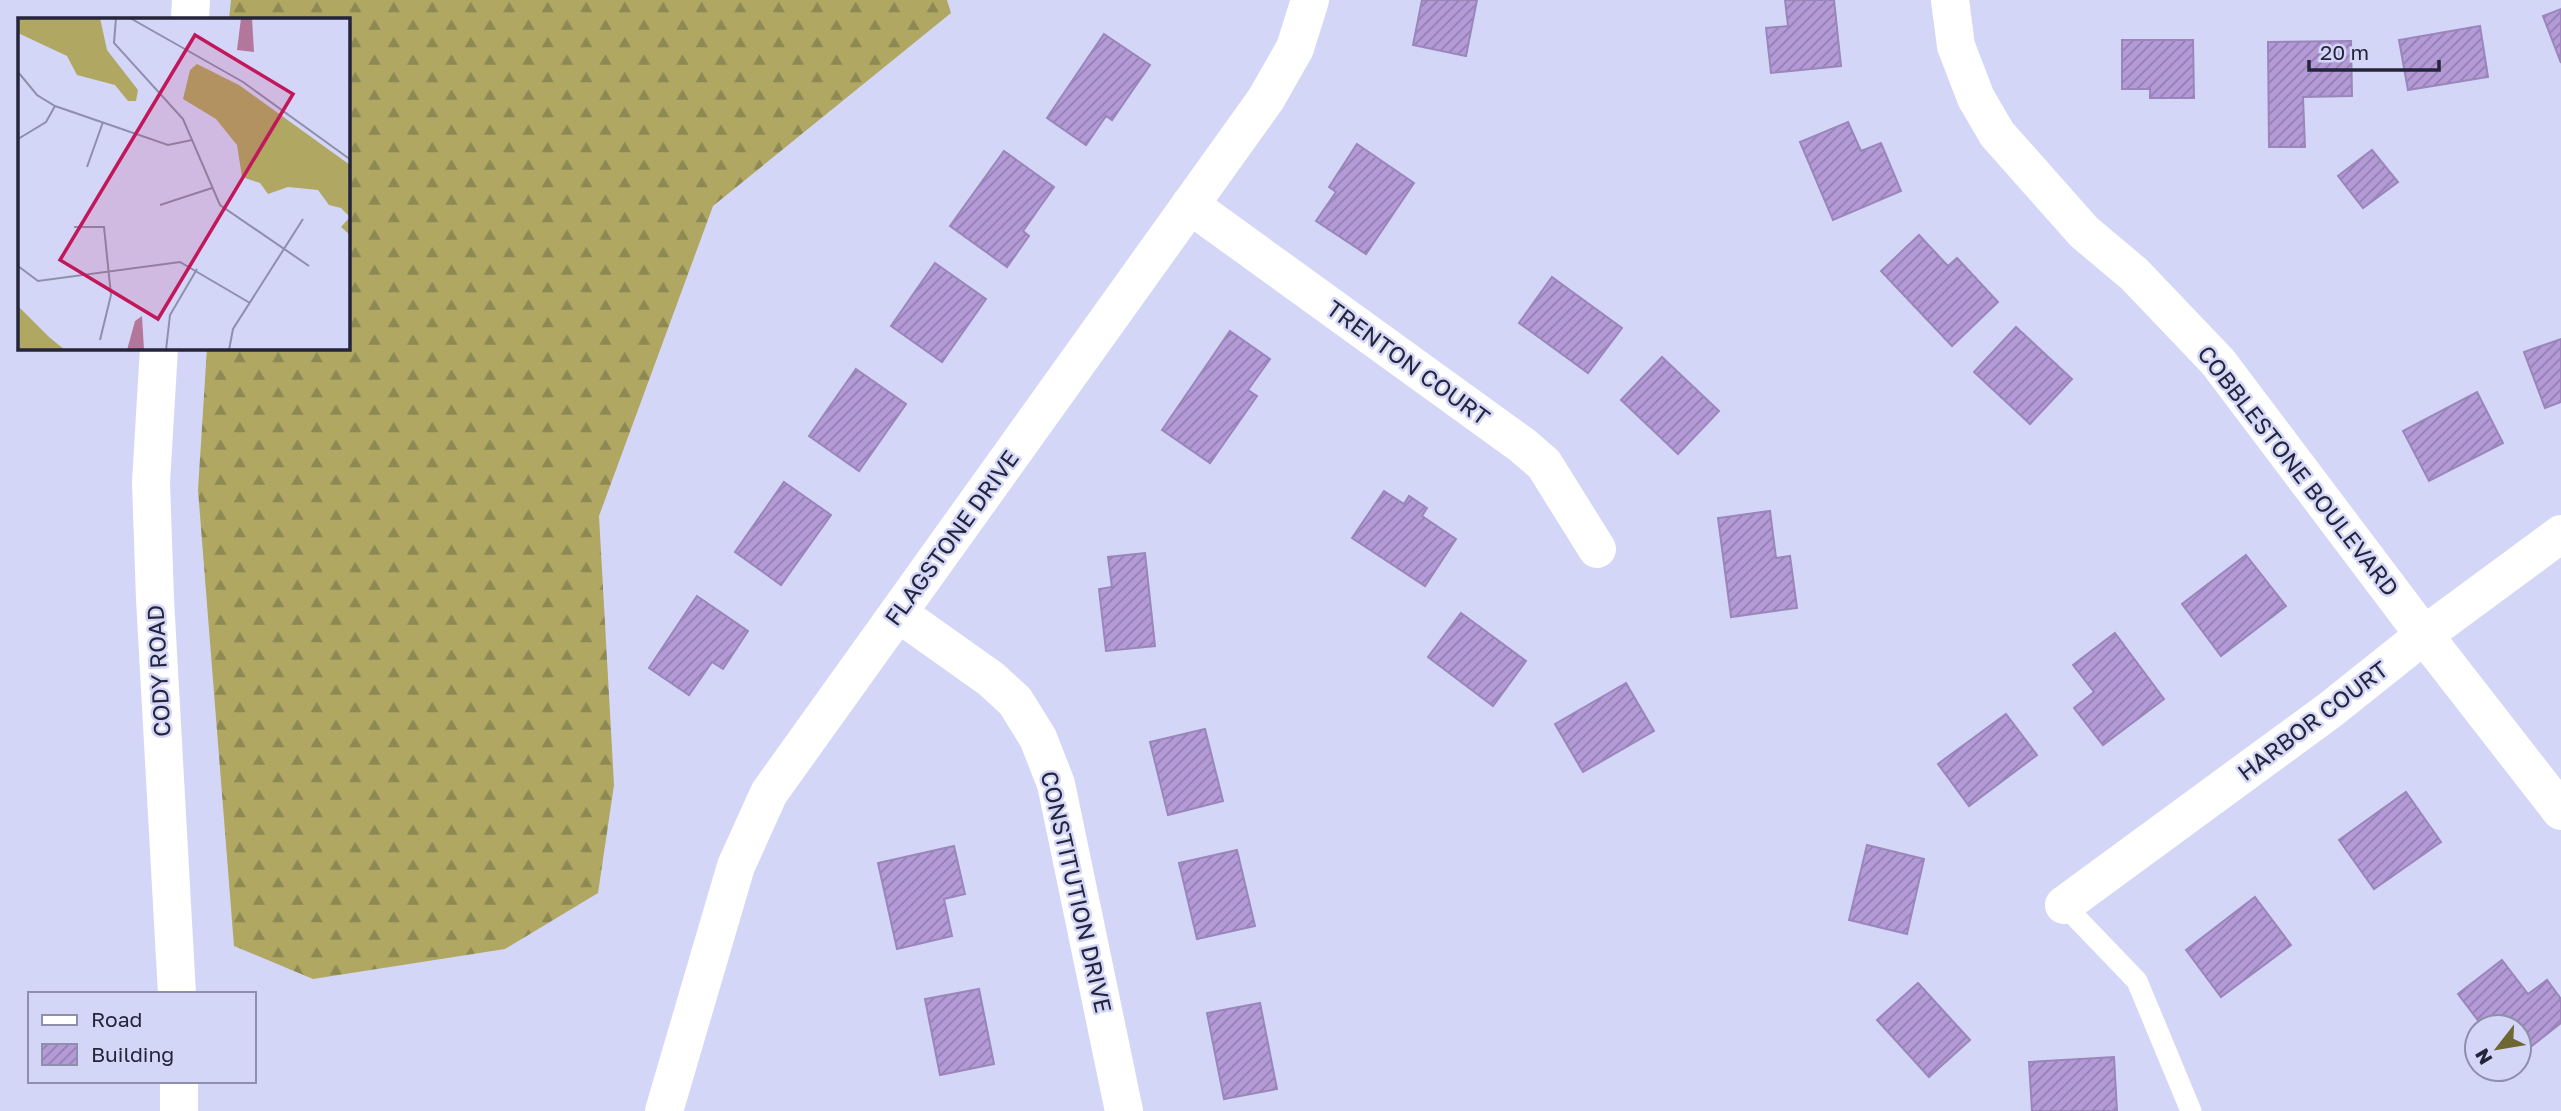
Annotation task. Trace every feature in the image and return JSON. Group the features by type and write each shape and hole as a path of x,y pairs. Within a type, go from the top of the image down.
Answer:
{"street":[{"path":"190,18 191,0"},
{"name":"FLAGSTONE DRIVE","path":"664,1111 736,866 769,793 1266,99 1295,48 1311,0"},
{"name":"COBBLESTONE BOULEVARD","path":"1950,0 1956,46 1976,98 1997,134 2084,232 2134,274 2218,362 2561,811"},
{"name":"TRENTON COURT","path":"1190,205 1522,445 1544,464 1597,549"},
{"name":"CODY ROAD","path":"159,350 151,482 177,992"},
{"name":"HARBOR COURT","path":"2064,905 2330,710 2424,635 2561,534"},
{"name":"CONSTITUTION DRIVE","path":"898,613 991,679 1015,701 1038,738 1056,783 1124,1111"},
{"path":"179,1083 179,1111"}],"lane":[{"path":"2064,905 2137,981 2191,1111"}],"green space":[{"path":"231,0 947,0 951,13 713,206 599,516 614,785 598,893 505,949 313,979 234,946 198,490 207,350 350,350 350,18 229,18"}],"building":[{"path":"1422,0 1477,0 1466,56 1413,45"},
{"path":"1785,0 1834,0 1841,66 1771,73 1766,28 1788,26"},
{"path":"2561,9 2561,63 2543,16"},
{"path":"2480,26 2488,77 2408,90 2399,40"},
{"path":"1104,34 1150,65 1112,120 1106,116 1086,145 1047,118"},
{"path":"2122,40 2193,40 2194,98 2150,98 2150,89 2122,89"},
{"path":"2351,41 2352,96 2303,97 2305,147 2269,147 2268,42"},
{"path":"1848,122 1861,151 1881,143 1901,191 1833,220 1800,142"},
{"path":"1357,144 1414,183 1366,254 1316,221 1336,192 1329,187"},
{"path":"2372,150 2398,182 2363,208 2338,176"},
{"path":"1004,151 1054,187 1023,231 1029,236 1007,267 950,226"},
{"path":"1919,235 1948,266 1957,258 1998,302 1952,346 1881,271"},
{"path":"935,263 986,299 942,362 891,326"},
{"path":"1552,277 1622,328 1588,373 1519,323"},
{"path":"2016,327 2072,379 2030,424 1974,372"},
{"path":"1230,331 1270,359 1248,390 1257,396 1210,463 1162,430"},
{"path":"2561,339 2561,402 2545,408 2524,352"},
{"path":"1662,357 1719,411 1678,454 1621,400"},
{"path":"856,369 906,404 859,471 809,436"},
{"path":"2477,392 2503,443 2429,481 2403,431"},
{"path":"784,482 831,515 781,585 735,552"},
{"path":"1384,491 1404,504 1409,496 1427,508 1422,516 1456,539 1425,586 1352,538"},
{"path":"1770,511 1776,558 1790,556 1797,608 1731,617 1718,518"},
{"path":"1145,553 1155,646 1106,651 1099,589 1112,587 1108,557"},
{"path":"2246,555 2286,606 2221,656 2182,604"},
{"path":"697,596 748,631 723,669 712,662 689,695 649,668"},
{"path":"1461,613 1526,661 1493,706 1428,657"},
{"path":"2115,633 2164,699 2103,745 2074,708 2094,692 2073,665"},
{"path":"1626,683 1654,731 1583,772 1555,724"},
{"path":"2006,714 2037,755 1969,806 1938,764"},
{"path":"1205,729 1223,801 1168,815 1150,742"},
{"path":"2406,792 2441,842 2374,889 2339,840"},
{"path":"1867,845 1924,859 1907,934 1849,920"},
{"path":"954,846 965,894 944,899 952,936 897,949 878,863"},
{"path":"1237,850 1255,926 1197,939 1179,863"},
{"path":"2255,897 2291,945 2221,997 2186,950"},
{"path":"2502,960 2528,994 2547,980 2561,999 2561,1023 2533,1045 2533,1013 2472,1013 2458,994"},
{"path":"1918,983 1970,1040 1929,1077 1877,1020"},
{"path":"979,989 994,1064 940,1075 925,999"},
{"path":"1260,1003 1277,1089 1224,1099 1207,1013"},
{"path":"2114,1057 2117,1111 2032,1111 2029,1062"}]}
